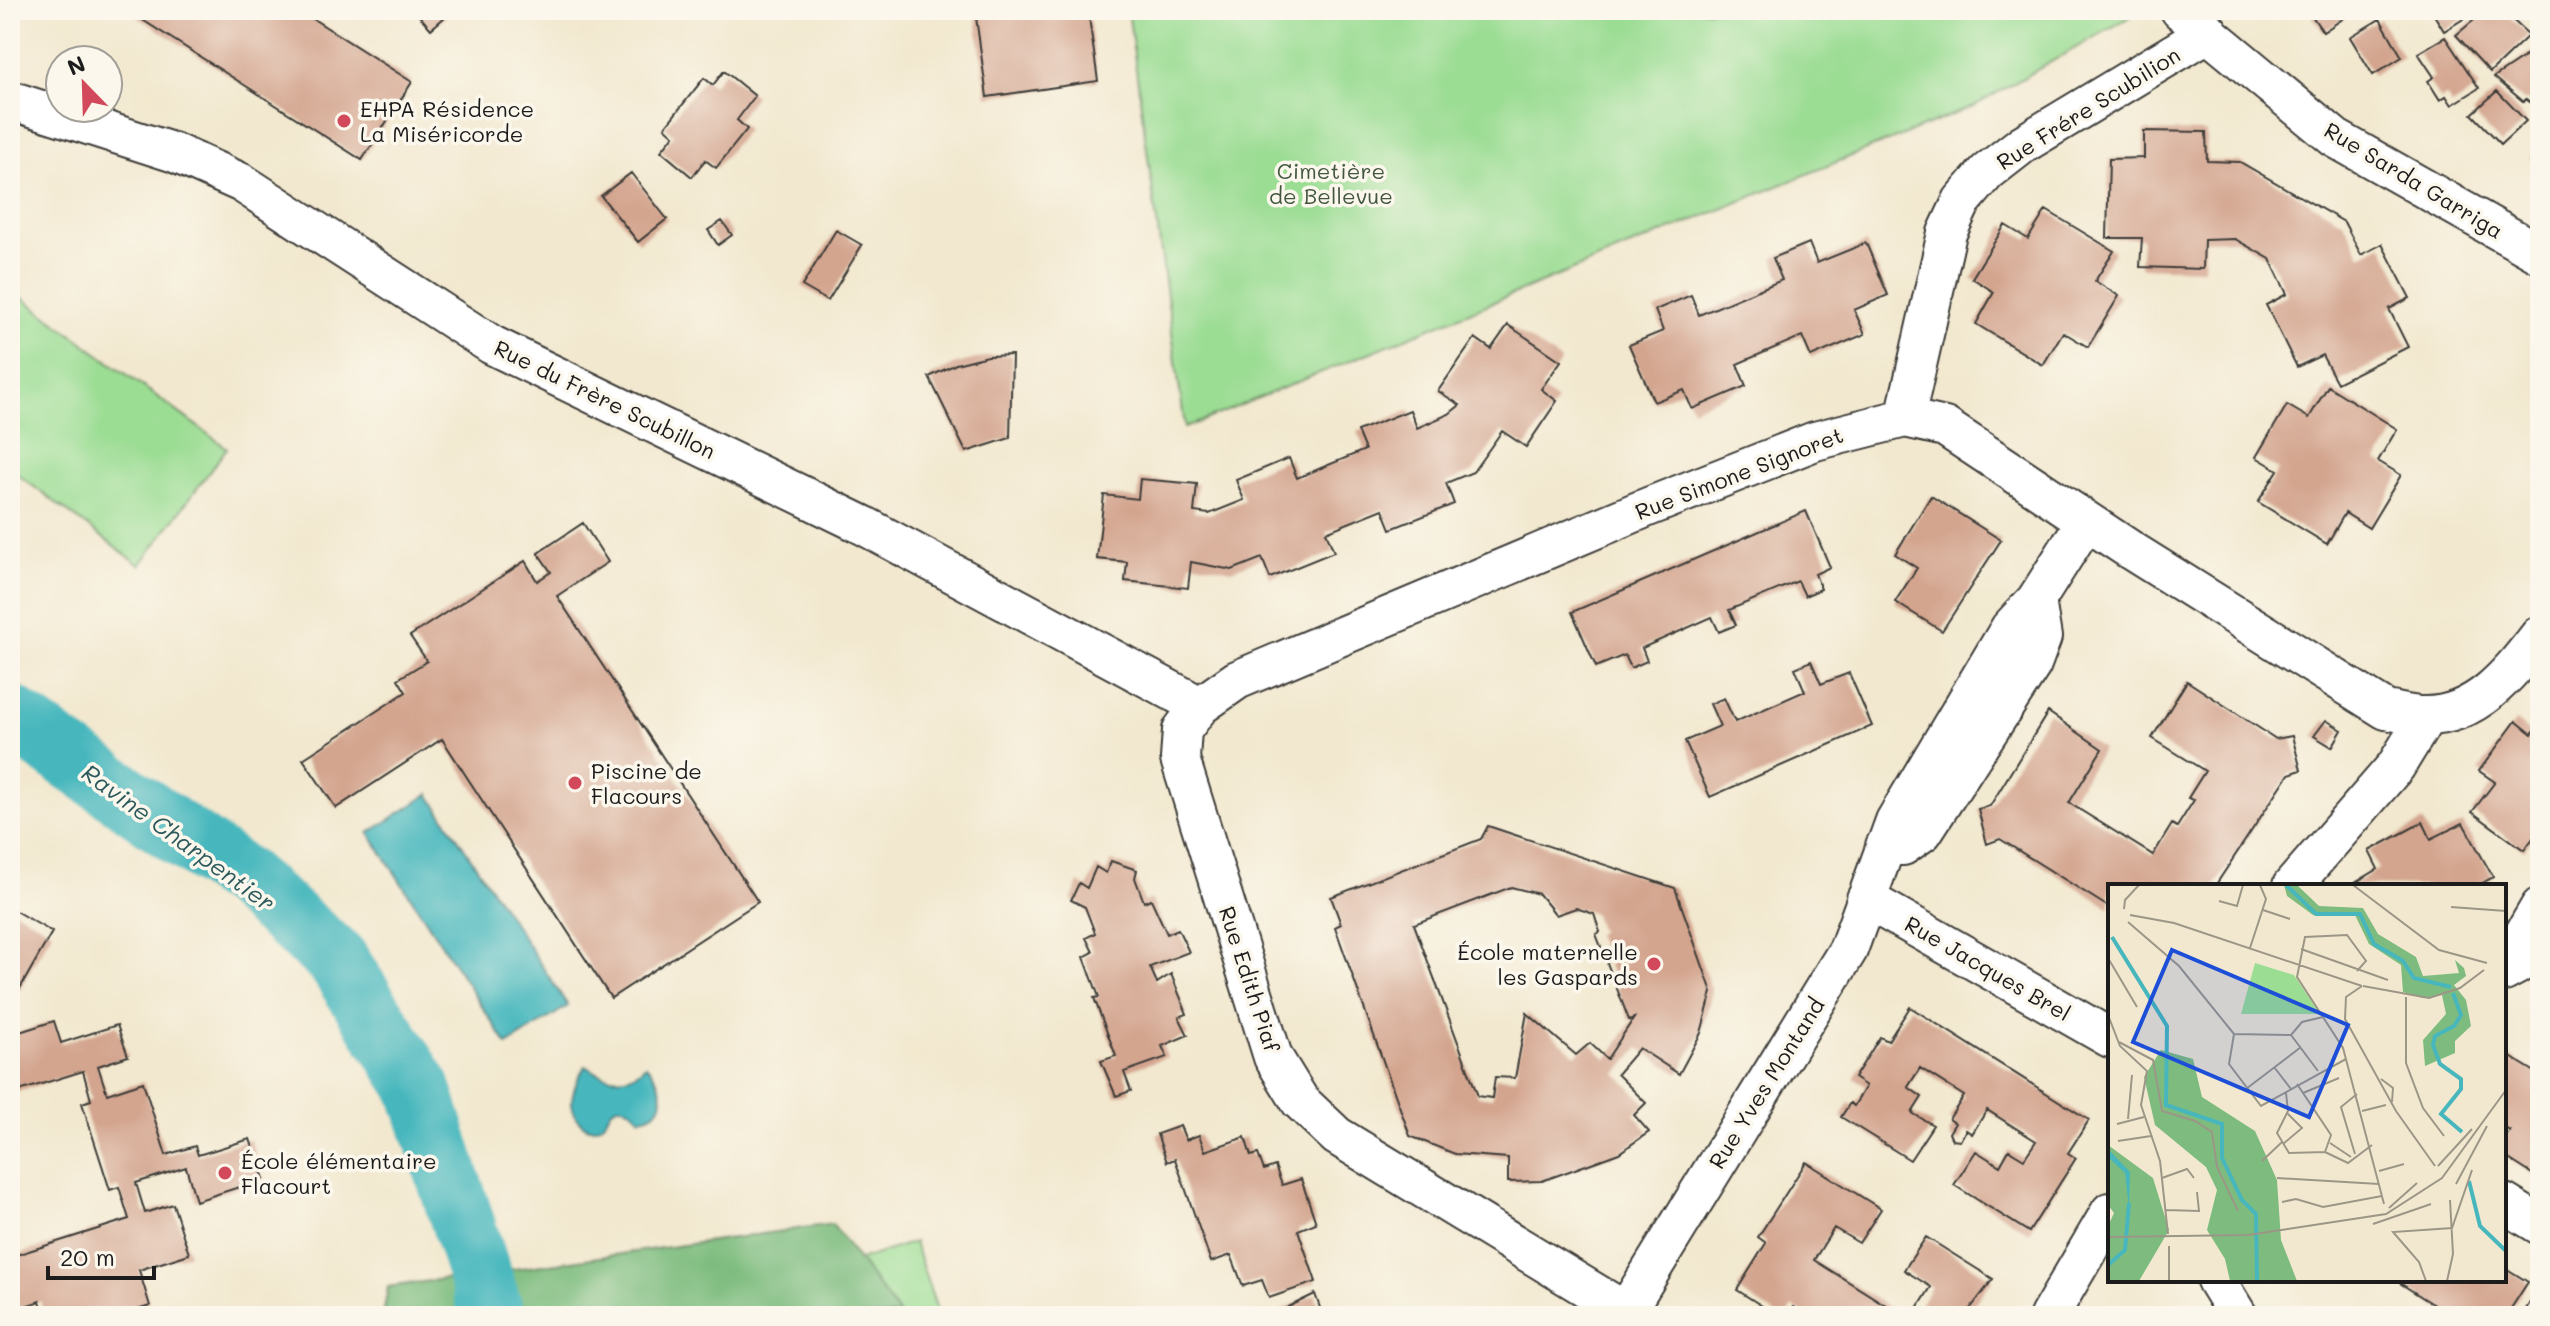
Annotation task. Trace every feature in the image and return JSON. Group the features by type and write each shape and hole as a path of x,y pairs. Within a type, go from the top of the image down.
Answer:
{"street":[{"name":"Rue Sarda Garriga","path":"2194,21 2335,138 2540,254"},
{"name":"Rue Frére Scubilion","path":"1905,418 1947,233 1962,201 1987,172 2023,144 2194,21"},
{"name":"Rue du Frère Scubillon","path":"10,100 175,153 242,183 492,345 863,525 1200,706"},
{"name":"Rue Simone Signoret","path":"1200,706 1237,680 1648,507 1815,441 1905,418 1945,427 2086,521 2386,710 2426,717"},
{"name":"Rue Yves Montand","path":"1630,1314 1848,950 1895,821 2010,628 2036,600 2086,521"},
{"path":"2294,884 2396,766 2426,717 2455,710 2492,692 2540,635"},
{"name":"Rue Edith Piaf","path":"1200,706 1182,730 1180,759 1273,1057 1300,1101 1337,1136 1630,1314"},
{"name":"Rue Jacques Brel","path":"1866,899 2108,1037"},
{"path":"2506,971 2517,965 2517,946 2540,907"},
{"path":"2506,1204 2540,1225"},
{"path":"2049,1316 2108,1215"},
{"path":"2217,1282 2238,1316"}],"green space":[{"name":"Cimetière de Bellevue","path":"1128,10 2142,10 1974,106 1185,428"},
{"path":"10,289 227,448 140,565 10,469"},
{"path":"832,1224 900,1316 383,1316 388,1287"},
{"path":"914,1242 939,1316 691,1316"}],"water":[{"path":"429,794 568,1006 507,1045 369,833"},
{"path":"646,1065 657,1080 662,1097 657,1111 640,1118 628,1107 618,1106 596,1127 581,1123 573,1108 572,1098 585,1066 616,1078 631,1075"}],"building":[{"name":"EHPA Résidence La Miséricorde","path":"127,10 299,10 412,82 362,160"},
{"path":"414,10 453,10 431,29"},
{"path":"975,10 1088,10 1098,81 987,97"},
{"path":"2308,10 2356,10 2323,32"},
{"path":"2431,10 2471,10 2473,13 2444,31"},
{"path":"2486,10 2502,10 2529,35 2490,72 2456,35"},
{"path":"2380,19 2402,57 2373,75 2350,37"},
{"path":"2445,37 2479,88 2452,105 2446,96 2440,100 2428,81 2434,77 2418,53"},
{"path":"2533,51 2540,56 2540,110 2526,99 2524,102 2494,77"},
{"path":"724,71 755,96 737,120 747,129 716,168 705,160 692,177 661,151 674,135 665,127 704,78 713,85"},
{"path":"2497,91 2526,121 2501,144 2472,114"},
{"path":"2144,131 2206,132 2207,161 2240,162 2344,222 2361,255 2382,244 2410,298 2389,309 2408,347 2337,383 2322,355 2297,367 2266,305 2287,294 2270,259 2235,239 2204,240 2203,269 2140,267 2142,238 2107,238 2109,159 2144,158"},
{"path":"2540,146 2540,167 2530,158"},
{"path":"631,173 667,219 638,242 601,196"},
{"path":"2046,210 2114,251 2095,281 2119,296 2088,347 2063,332 2043,365 1976,324 1994,292 1972,278 2005,225 2028,239"},
{"path":"722,221 732,235 718,245 708,230"},
{"path":"836,230 862,245 828,301 802,286"},
{"path":"1809,243 1817,263 1866,243 1888,295 1854,310 1865,334 1811,357 1802,336 1737,364 1746,386 1692,409 1684,390 1654,402 1629,345 1663,331 1655,310 1691,295 1699,315 1782,280 1773,258"},
{"path":"1508,325 1561,361 1541,389 1557,401 1526,447 1502,431 1473,472 1446,483 1454,504 1391,529 1383,509 1326,532 1334,552 1270,578 1262,558 1232,570 1191,562 1188,588 1125,581 1127,562 1097,559 1104,495 1138,499 1140,479 1197,484 1194,512 1209,514 1244,500 1236,480 1289,458 1297,478 1365,450 1357,431 1410,410 1417,428 1449,414 1460,405 1438,391 1475,338 1491,349"},
{"path":"1012,355 1010,438 966,452 929,377 956,364 988,356"},
{"path":"2328,386 2397,429 2378,461 2401,475 2369,528 2345,513 2327,544 2258,502 2278,470 2256,457 2287,405 2309,418"},
{"path":"1931,496 2001,540 1942,631 1895,602 1917,568 1895,554"},
{"path":"1806,511 1830,567 1815,574 1821,589 1805,596 1798,581 1729,610 1736,625 1719,632 1712,617 1642,648 1647,661 1631,668 1625,655 1596,667 1572,612"},
{"name":"Piscine de Flacours","path":"583,523 608,562 557,596 758,902 611,998 442,739 336,808 303,759 406,692 398,679 427,661 410,636 525,561 537,581 551,572 538,553"},
{"path":"1811,661 1821,684 1849,673 1872,726 1710,797 1685,741 1720,726 1710,704 1724,698 1735,722 1805,691 1795,668"},
{"path":"2187,681 2276,739 2292,736 2301,770 2289,774 2216,884 2108,884 2108,907 2000,839 1987,844 1978,809 1990,806 2048,712 2102,749 2069,803 2153,855 2172,824 2177,827 2194,800 2188,798 2205,771 2152,738"},
{"path":"2326,720 2342,730 2332,747 2314,736"},
{"path":"2516,721 2532,734 2540,723 2540,829 2524,850 2472,812 2495,782 2479,771"},
{"path":"2423,822 2431,839 2463,823 2493,877 2481,884 2353,884 2378,869 2369,851"},
{"path":"1488,826 1675,888 1712,992 1701,1033 1679,1074 1639,1048 1617,1074 1646,1103 1634,1115 1649,1132 1619,1153 1542,1181 1508,1182 1508,1158 1455,1154 1410,1136 1335,927 1341,924 1331,897 1481,839","holes":["1511,887 1539,894 1556,915 1576,908 1594,914 1600,932 1596,934 1629,1020 1634,1018 1607,1059 1590,1043 1576,1055 1527,1013 1515,1078 1495,1077 1492,1098 1478,1096 1414,924"]},
{"path":"1111,861 1137,870 1135,878 1144,902 1151,899 1167,934 1178,929 1189,952 1150,967 1157,983 1171,974 1187,1014 1179,1017 1188,1035 1162,1046 1167,1057 1124,1072 1131,1091 1116,1096 1101,1061 1116,1056 1094,998 1099,997 1084,957 1093,952 1086,938 1095,933 1085,907 1071,900 1079,883 1087,888 1096,867 1106,873"},
{"path":"10,908 52,932 14,999 10,996"},
{"path":"1910,1007 2089,1120 2068,1153 2076,1158 2029,1232 1954,1185 1976,1151 2000,1166 2009,1150 2024,1159 2036,1141 1987,1110 1972,1134 1966,1130 1960,1141 1952,1140 1949,1133 1955,1123 1949,1119 1964,1096 1920,1068 1908,1087 1922,1097 1912,1113 1933,1125 1910,1160 1841,1117 1850,1103 1854,1106 1866,1086 1854,1078 1880,1037 1888,1041"},
{"name":"École élémentaire Flacourt","path":"54,1021 61,1043 117,1025 128,1056 98,1066 107,1094 143,1082 166,1155 195,1146 198,1155 250,1139 264,1179 196,1201 186,1167 136,1183 145,1213 173,1204 189,1254 139,1270 150,1306 118,1316 45,1316 40,1301 10,1311 10,1257 129,1219 119,1187 110,1190 82,1103 91,1100 83,1071 10,1094 10,1035"},
{"path":"2506,1054 2540,1075 2540,1179 2506,1157 2506,1137 2510,1131 2506,1129"},
{"path":"1180,1126 1186,1140 1199,1135 1205,1151 1245,1137 1251,1156 1258,1154 1264,1170 1275,1166 1282,1185 1301,1179 1316,1223 1298,1230 1316,1282 1269,1298 1262,1280 1243,1286 1231,1255 1211,1262 1175,1159 1167,1162 1157,1134"},
{"path":"1806,1162 1881,1209 1859,1243 1834,1228 1814,1260 1903,1316 1808,1316 1793,1307 1786,1316 1778,1316 1737,1290 1766,1243 1758,1237"},
{"path":"1926,1237 1993,1279 1970,1309 1980,1316 1913,1316 1931,1287 1904,1270"},
{"path":"2506,1268 2528,1282 2506,1316 2445,1316 2447,1313 2398,1282 2506,1282"},
{"path":"2540,1288 2540,1316 2522,1316 2529,1304"},
{"path":"1315,1294 1323,1316 1279,1316 1278,1312"}],"waterway":[{"name":"Ravine Charpentier","path":"10,716 243,878 337,960 419,1087 493,1316"}],"place":[{"name":"EHPA Résidence La Miséricorde","path":"344,121"},
{"name":"Piscine de Flacours","path":"575,783"},
{"name":"École maternelle les Gaspards","path":"1654,964"},
{"name":"École élémentaire Flacourt","path":"225,1173"}]}
